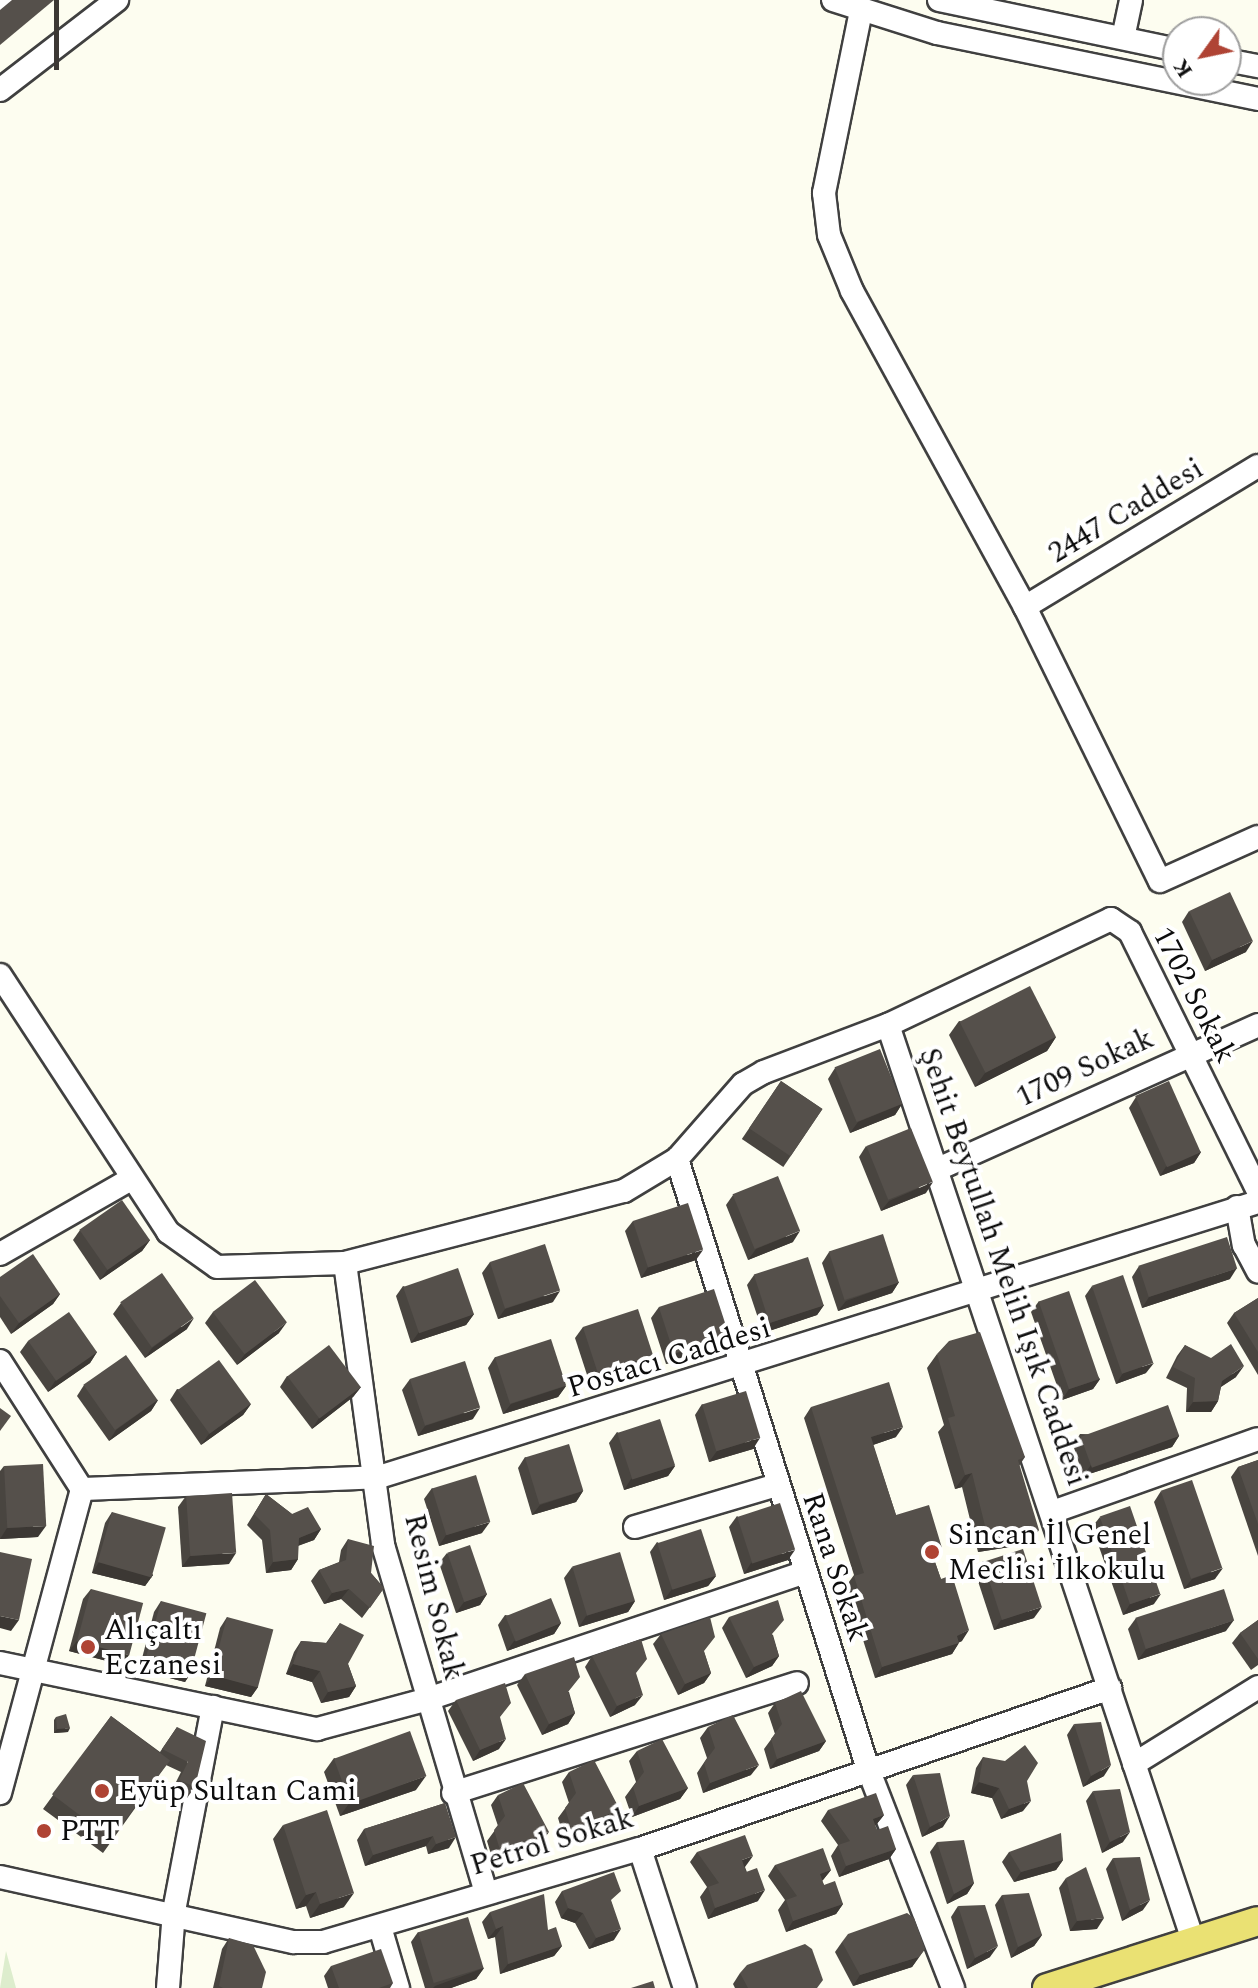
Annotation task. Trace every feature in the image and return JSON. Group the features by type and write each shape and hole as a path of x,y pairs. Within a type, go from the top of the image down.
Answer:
{"main road":[{"path":"1047,1988 1258,1921"}],"street":[{"path":"833,0 861,11 1258,99"},
{"path":"939,0 1162,47"},
{"path":"1123,38 1131,0"},
{"path":"0,90 102,3"},
{"path":"861,11 829,153 829,235 852,291 1025,607 1160,881 1258,837"},
{"name":"2447 Caddesi","path":"1025,607 1258,466"},
{"name":"1702 Sokak","path":"888,1025 1111,919 1130,932 1192,1051 1258,1191"},
{"path":"0,975 129,1180 168,1232 217,1267 345,1263 624,1191 677,1159 743,1084 888,1025"},
{"name":"Şehit Beytullah Melih Işık Caddesi","path":"888,1025 1055,1511 1193,1940"},
{"name":"1709 Sokak","path":"938,1169 1192,1051 1258,1025"},
{"name":"Rana Sokak","path":"677,1159 867,1766 953,1988"},
{"path":"0,1254 129,1180"},
{"path":"1248,1204 1244,1245 1258,1271"},
{"name":"Postacı Caddesi","path":"82,1489 379,1477 741,1368 1248,1204"},
{"name":"Resim Sokak","path":"345,1263 379,1477 383,1545 453,1793 486,1893"},
{"path":"0,1361 82,1489 0,1793"},
{"path":"1055,1511 1258,1439"},
{"path":"635,1527 777,1485"},
{"path":"0,1663 32,1674 317,1729 428,1699 805,1572"},
{"path":"453,1793 797,1683"},
{"path":"1134,1764 1258,1687"},
{"name":"Petrol Sokak","path":"0,1877 174,1911 294,1942 380,1927 640,1849 867,1766 1110,1688"},
{"path":"168,1988 174,1911 213,1707"},
{"path":"640,1849 685,1988"},
{"path":"380,1927 398,1988"}],"green space":[{"path":"6,1951 16,1988 0,1988"}],"building":[{"path":"12,0 54,0 0,45 0,10"},
{"path":"1230,892 1253,941 1212,960 1189,911"},
{"path":"1030,986 1056,1037 985,1073 960,1022"},
{"path":"880,1049 902,1104 857,1122 835,1067"},
{"path":"781,1081 822,1109 791,1156 749,1128"},
{"path":"1169,1081 1201,1152 1167,1167 1135,1096"},
{"path":"911,1128 933,1182 888,1200 866,1146"},
{"path":"778,1176 800,1231 755,1249 733,1194"},
{"path":"122,1200 150,1240 108,1270 79,1230"},
{"path":"688,1203 703,1250 648,1268 633,1221"},
{"path":"883,1234 899,1283 845,1300 829,1252"},
{"path":"1227,1237 1237,1268 1149,1297 1139,1266"},
{"path":"545,1244 560,1291 505,1309 490,1262"},
{"path":"33,1254 60,1294 19,1323 0,1296 0,1277"},
{"path":"808,1257 824,1306 770,1323 754,1275"},
{"path":"458,1268 474,1314 419,1333 403,1287"},
{"path":"162,1273 194,1318 152,1347 120,1302"},
{"path":"1123,1275 1153,1363 1122,1374 1092,1286"},
{"path":"255,1280 287,1322 245,1354 213,1312"},
{"path":"714,1289 729,1336 674,1354 659,1307"},
{"path":"1069,1291 1099,1379 1069,1389 1039,1301"},
{"path":"1258,1298 1258,1352 1234,1313"},
{"path":"638,1309 653,1356 598,1374 583,1327"},
{"path":"69,1312 97,1352 56,1381 28,1341"},
{"path":"980,1332 1025,1457 1018,1460 1039,1530 988,1538 972,1473 965,1475 948,1418 955,1416 937,1354 949,1341"},
{"path":"551,1339 566,1386 510,1404 495,1357"},
{"path":"1231,1344 1244,1366 1222,1381 1218,1401 1193,1402 1195,1378 1173,1367 1185,1345 1211,1358"},
{"path":"329,1345 361,1387 319,1419 287,1376"},
{"path":"126,1355 158,1400 115,1430 83,1385"},
{"path":"219,1360 251,1404 209,1434 178,1390"},
{"path":"465,1361 480,1408 425,1426 410,1379"},
{"path":"889,1382 903,1427 871,1437 896,1515 929,1505 942,1548 931,1551 941,1579 952,1575 969,1630 957,1636 959,1643 882,1667 854,1576 864,1573 811,1407"},
{"path":"746,1391 760,1438 716,1451 702,1404"},
{"path":"1168,1405 1179,1436 1092,1468 1081,1437"},
{"path":"0,1408 11,1416 0,1431"},
{"path":"660,1419 675,1466 632,1480 617,1433"},
{"path":"569,1444 583,1491 539,1504 525,1457"},
{"path":"1258,1460 1258,1524 1238,1467"},
{"path":"43,1464 46,1526 7,1528 4,1466"},
{"path":"476,1475 490,1522 446,1535 432,1488"},
{"path":"1192,1480 1222,1568 1191,1579 1161,1491"},
{"path":"232,1493 236,1553 190,1556 186,1496"},
{"path":"266,1494 292,1514 308,1507 321,1529 299,1538 298,1559 273,1562 270,1530 254,1514"},
{"path":"780,1503 795,1550 752,1564 737,1517"},
{"path":"1130,1506 1160,1594 1130,1604 1100,1516"},
{"path":"112,1512 166,1527 151,1577 98,1562"},
{"path":"701,1529 716,1576 672,1590 657,1543"},
{"path":"348,1539 374,1546 371,1573 384,1588 370,1608 349,1589 332,1593 319,1570 346,1560"},
{"path":"470,1545 487,1594 464,1602 447,1553"},
{"path":"1023,1549 1042,1607 1002,1620 983,1562"},
{"path":"0,1552 32,1559 19,1620 0,1616"},
{"path":"620,1552 635,1601 587,1615 572,1567"},
{"path":"91,1589 143,1603 129,1655 77,1641"},
{"path":"1224,1589 1234,1620 1146,1649 1136,1618"},
{"path":"551,1598 561,1623 516,1641 506,1616"},
{"path":"778,1600 784,1620 772,1634 779,1656 754,1667 729,1617"},
{"path":"161,1601 206,1613 191,1672 145,1660"},
{"path":"227,1617 273,1629 258,1687 211,1675"},
{"path":"710,1617 715,1637 704,1651 711,1673 685,1684 661,1634"},
{"path":"1258,1620 1258,1659 1240,1633"},
{"path":"340,1623 364,1635 348,1664 356,1686 328,1692 320,1671 293,1664 301,1641 327,1643"},
{"path":"641,1639 647,1659 636,1673 643,1695 617,1706 592,1656"},
{"path":"574,1657 580,1677 568,1692 575,1713 549,1724 525,1674"},
{"path":"505,1683 511,1703 500,1717 506,1739 480,1750 456,1700"},
{"path":"801,1691 826,1741 777,1759 771,1739 782,1724 775,1703"},
{"path":"66,1714 70,1728 57,1729 56,1717"},
{"path":"733,1715 759,1765 710,1783 704,1763 715,1748 708,1727"},
{"name":"Eyüp Sultan Cami","path":"111,1716 170,1761 111,1839 52,1794"},
{"path":"1101,1722 1111,1765 1091,1776 1074,1724"},
{"path":"177,1727 206,1741 195,1787 179,1780 188,1762 162,1749"},
{"path":"410,1731 426,1776 350,1804 334,1759"},
{"path":"662,1739 688,1788 639,1806 633,1787 644,1772 637,1751"},
{"path":"1025,1745 1038,1763 1027,1781 1031,1801 1009,1809 999,1788 979,1782 983,1757 1005,1761"},
{"path":"594,1760 620,1810 571,1828 565,1808 576,1793 569,1772"},
{"path":"940,1773 950,1816 930,1827 913,1775"},
{"path":"523,1783 549,1832 500,1850 494,1830 505,1816 498,1795"},
{"path":"1120,1789 1130,1832 1110,1842 1093,1791"},
{"path":"876,1793 884,1815 873,1819 877,1830 888,1826 896,1849 846,1866 838,1845 850,1841 828,1810"},
{"path":"445,1803 456,1837 436,1844 433,1836 373,1855 364,1829"},
{"path":"327,1810 354,1893 320,1904 316,1892 306,1895 283,1825"},
{"path":"1061,1833 1063,1860 1021,1872 1009,1852"},
{"path":"745,1835 753,1856 742,1860 746,1872 757,1868 765,1890 715,1908 708,1887 719,1883 697,1852"},
{"path":"964,1840 974,1883 954,1894 937,1842"},
{"path":"823,1848 831,1870 820,1874 824,1885 835,1881 843,1904 793,1921 786,1900 797,1896 775,1865"},
{"path":"1140,1857 1150,1900 1130,1910 1113,1858"},
{"path":"1086,1867 1104,1918 1077,1921 1066,1878"},
{"path":"614,1872 621,1891 611,1900 621,1929 596,1938 583,1913 568,1908 562,1891"},
{"path":"1029,1893 1042,1935 1018,1947 1002,1895"},
{"path":"544,1894 548,1930 556,1927 562,1946 508,1964 503,1926 496,1929 490,1912"},
{"path":"985,1905 998,1946 975,1958 958,1906"},
{"path":"907,1913 914,1918 925,1949 919,1957 860,1975 842,1942 848,1934"},
{"path":"468,1917 483,1968 434,1983 418,1932"},
{"path":"229,1938 253,1945 266,1972 262,1988 219,1986"},
{"path":"805,1944 812,1949 823,1980 817,1988 748,1988 740,1973 747,1965"},
{"path":"381,1949 393,1983 379,1988 339,1988 331,1966"},
{"path":"653,1981 655,1988 631,1988"}],"place":[{"name":"Sincan İl Genel Meclisi İlkokulu","path":"932,1552"},
{"name":"Alıçaltı Eczanesi","path":"88,1647"},
{"name":"Eyüp Sultan Cami","path":"102,1791"},
{"name":"PTT","path":"44,1831"}]}
